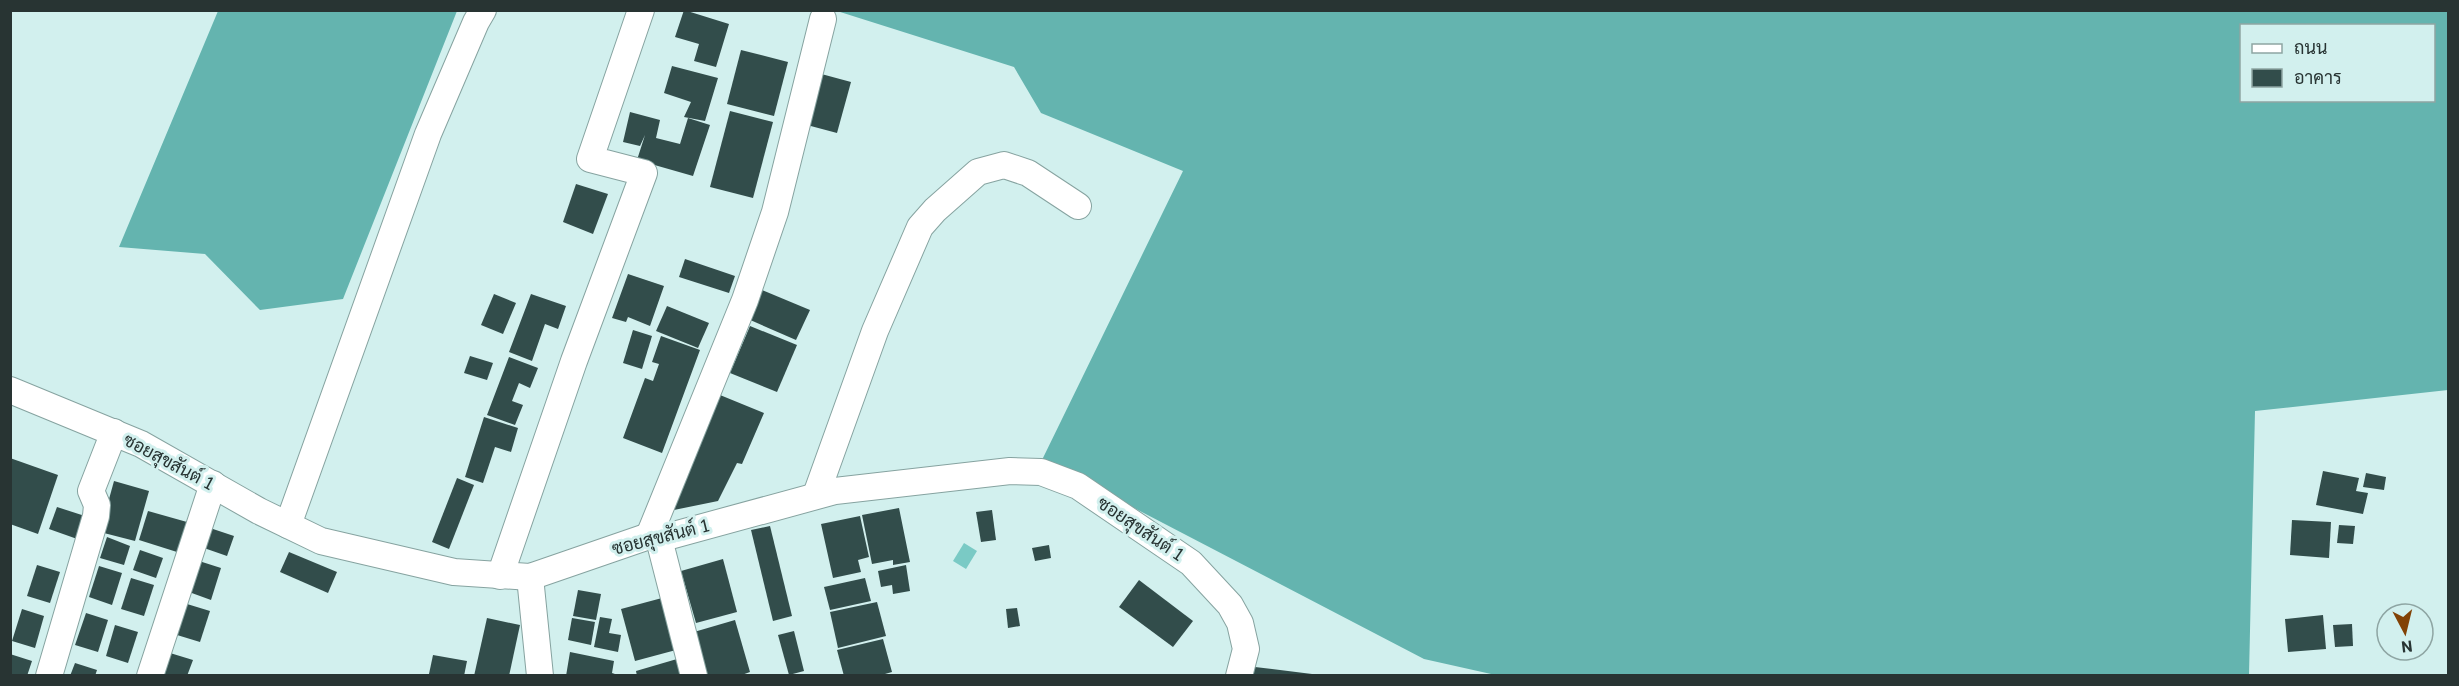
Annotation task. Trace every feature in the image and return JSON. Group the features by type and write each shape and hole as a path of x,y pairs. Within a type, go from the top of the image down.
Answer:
{"street":[{"path":"288,525 428,134 483,10"},
{"path":"500,576 574,361 644,173 590,159 641,10"},
{"path":"694,675 654,538 745,300 776,212 823,19"},
{"path":"816,495 875,332 920,227 935,210 978,172 1004,165 1028,173 1078,206"},
{"name":"ซอยสุขสันต์ 1","path":"10,390 141,444 321,541 454,572 500,576 530,577 654,538 835,490 1010,471 1041,472 1078,486 1191,563 1230,605 1245,637 1246,649 1239,675"},
{"path":"49,675 96,516 97,505 91,491 114,432"},
{"path":"150,675 213,484"},
{"path":"530,577 540,675"}],"shaded area":[{"path":"218,11 457,11 343,299 260,310 205,254 119,247"},
{"path":"837,11 2448,11 2448,390 2255,411 2249,675 1500,676 1424,659 1042,460 1183,171 1041,113 1014,67"},
{"path":"964,543 977,551 966,569 953,561"}],"building":[{"path":"684,10 729,24 716,67 694,61 699,44 675,37"},
{"path":"741,50 788,62 774,116 727,104"},
{"path":"672,66 718,78 705,121 684,117 691,102 664,93"},
{"path":"814,72 851,82 837,133 807,125"},
{"path":"730,111 773,122 753,198 710,187"},
{"path":"630,112 660,120 656,138 680,144 688,118 710,125 693,176 637,160 645,135 640,146 623,142"},
{"path":"576,184 608,194 593,234 563,222"},
{"path":"685,259 735,276 729,293 679,277"},
{"path":"628,274 664,286 650,326 628,317 626,322 612,318"},
{"path":"762,290 810,310 796,340 748,319"},
{"path":"494,294 516,303 503,334 481,325"},
{"path":"531,294 566,306 558,329 545,324 532,361 509,352"},
{"path":"667,306 709,323 698,348 656,331"},
{"path":"750,326 797,345 777,392 730,373"},
{"path":"633,330 652,336 642,369 623,363"},
{"path":"661,336 700,350 662,453 623,438 645,378 653,381 659,364 652,362"},
{"path":"470,356 493,363 487,380 464,373"},
{"path":"509,357 538,368 530,388 519,383 512,401 523,405 515,425 487,415"},
{"path":"720,395 764,413 742,464 737,463 718,501 669,511"},
{"path":"484,417 518,428 511,452 495,447 483,483 465,477"},
{"path":"10,458 58,475 38,534 10,524"},
{"path":"2323,471 2359,478 2356,491 2368,493 2363,514 2316,505"},
{"path":"2366,473 2386,477 2384,490 2363,487"},
{"path":"457,478 474,485 449,549 432,542"},
{"path":"114,481 149,491 135,541 100,532"},
{"path":"57,507 88,517 80,540 49,529"},
{"path":"899,508 910,562 893,565 893,560 872,564 862,515"},
{"path":"992,510 996,540 981,542 976,512"},
{"path":"148,511 187,522 177,552 139,540"},
{"path":"860,516 869,557 858,560 861,572 833,578 821,524"},
{"path":"2292,520 2331,522 2329,558 2290,555"},
{"path":"2339,525 2355,526 2353,544 2337,543"},
{"path":"770,526 792,616 773,621 751,530"},
{"path":"210,528 234,536 227,556 204,548"},
{"path":"107,537 130,546 124,565 100,558"},
{"path":"1049,545 1051,558 1035,561 1032,548"},
{"path":"140,550 163,558 156,578 133,570"},
{"path":"289,552 337,572 328,593 280,572"},
{"path":"723,559 737,612 696,623 681,571"},
{"path":"199,561 221,568 211,600 189,592"},
{"path":"37,565 60,572 50,603 27,596"},
{"path":"906,565 910,591 893,594 892,585 881,587 878,571"},
{"path":"99,566 122,573 112,605 89,597"},
{"path":"131,578 154,585 144,616 121,609"},
{"path":"865,578 871,601 830,610 824,587"},
{"path":"1139,580 1193,621 1173,647 1119,607"},
{"path":"578,590 601,594 596,620 573,616"},
{"path":"662,598 676,650 635,661 621,609"},
{"path":"877,602 886,636 838,648 830,612"},
{"path":"187,604 210,611 200,642 177,635"},
{"path":"1017,608 1020,626 1008,628 1006,609"},
{"path":"22,609 44,616 35,648 12,641"},
{"path":"86,613 108,620 98,652 75,645"},
{"path":"2323,615 2326,649 2288,652 2285,619"},
{"path":"600,617 612,619 609,633 621,635 618,652 594,647"},
{"path":"487,618 520,625 509,676 474,676"},
{"path":"572,618 595,622 591,645 568,640"},
{"path":"735,620 750,672 739,676 706,676 694,632"},
{"path":"2352,624 2353,646 2335,647 2333,625"},
{"path":"115,625 138,632 128,663 106,656"},
{"path":"794,631 804,671 789,675 778,635"},
{"path":"883,639 892,672 878,676 844,676 837,650"},
{"path":"570,652 614,661 612,673 621,676 566,676"},
{"path":"170,653 193,660 187,676 163,676"},
{"path":"10,654 32,661 27,676 10,676"},
{"path":"433,655 467,661 464,676 429,674"},
{"path":"677,659 681,676 637,676 636,671"},
{"path":"75,663 97,670 95,676 70,676"},
{"path":"1255,667 1312,674 1312,676 1245,676 1245,671"}]}
